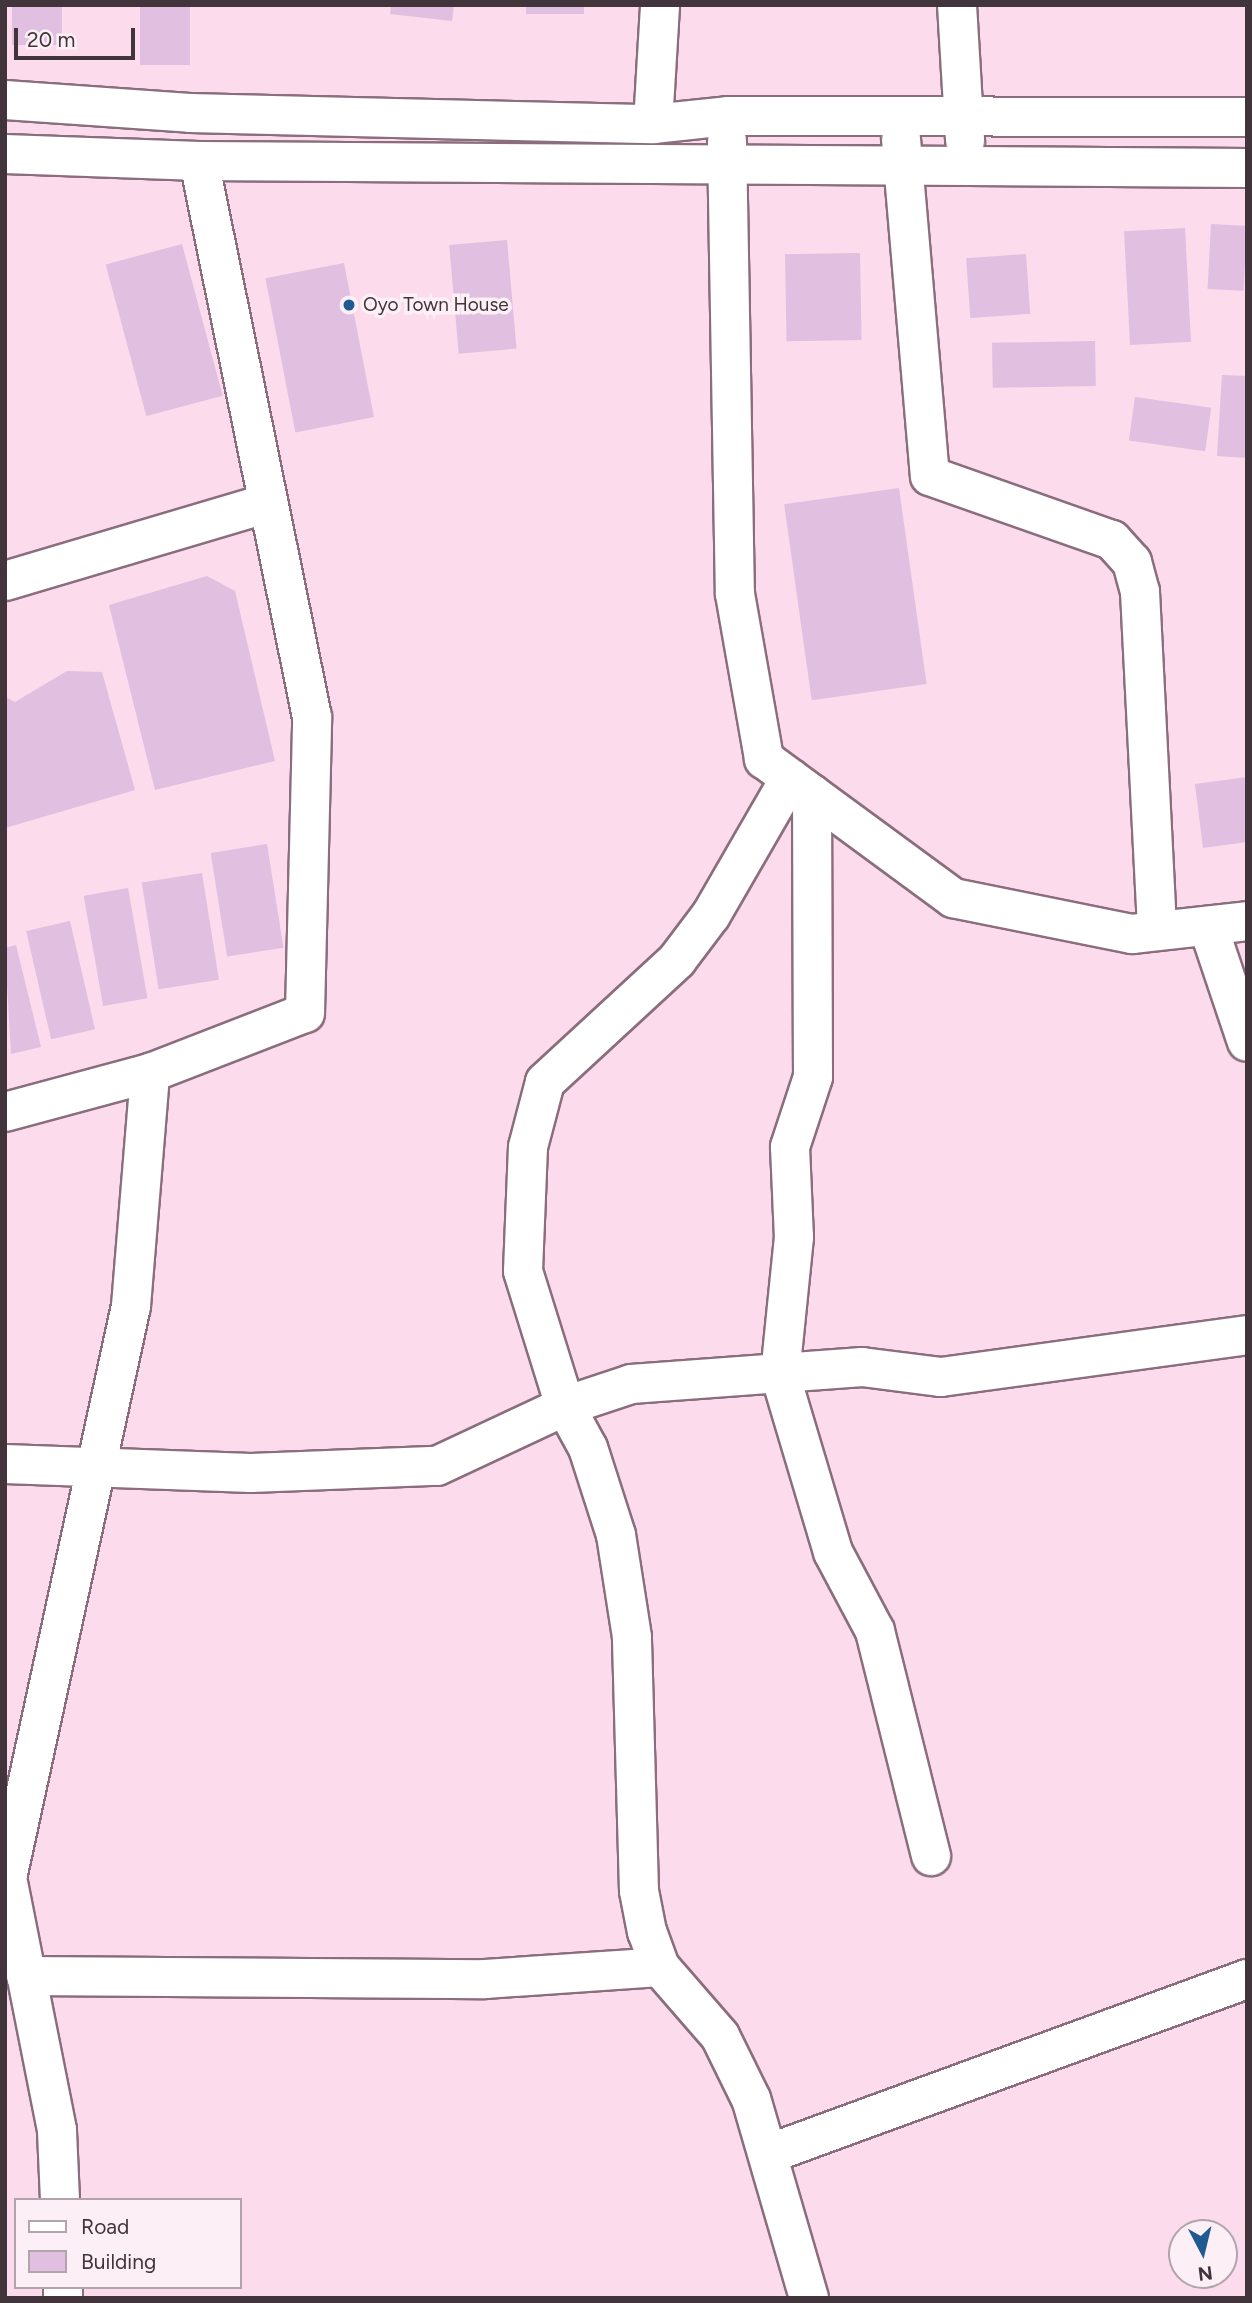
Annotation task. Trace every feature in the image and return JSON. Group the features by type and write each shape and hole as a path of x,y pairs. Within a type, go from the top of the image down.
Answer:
{"street":[{"path":"653,124 660,5"},
{"path":"957,5 961,115 968,164"},
{"path":"5,100 190,113 653,124 728,116 1247,117"},
{"path":"728,116 735,594 764,759 953,898 1132,933 1247,921"},
{"path":"901,117 901,164 930,476 1112,540 1132,562 1140,592 1157,930"},
{"path":"5,154 199,161 968,164 1247,168"},
{"path":"5,1112 150,1073 305,1013 313,717 199,161"},
{"path":"5,581 266,491"},
{"path":"801,786 813,1077 790,1147 794,1237 780,1374 833,1552 875,1631 931,1856"},
{"path":"801,786 677,960 545,1082 528,1147 523,1271 565,1406 588,1448 616,1535 632,1637 639,1891 660,1967 720,2036 771,2152 809,2298"},
{"path":"1208,926 1247,1042"},
{"path":"60,2198 57,2130 7,1878 131,1306 150,1073"},
{"path":"5,1464 251,1473 437,1466 565,1406 631,1384 862,1367 941,1377 1247,1335"},
{"path":"26,1976 485,1979 660,1967"},
{"path":"771,2152 1247,1979"}],"building":[{"path":"12,5 62,5 62,45 12,45"},
{"path":"140,5 190,5 190,65 140,65"},
{"path":"391,5 454,5 452,21 390,14"},
{"path":"526,5 584,5 584,14 526,14"},
{"path":"1211,224 1247,226 1244,291 1208,289"},
{"path":"1185,228 1191,342 1130,345 1124,231"},
{"path":"507,240 516,349 459,354 449,245"},
{"path":"182,244 223,396 146,416 106,264"},
{"path":"860,253 862,340 787,341 785,254"},
{"path":"1026,254 1030,314 970,318 966,258"},
{"path":"344,263 374,417 295,432 265,278"},
{"path":"1095,341 1096,386 993,388 992,343"},
{"path":"1222,375 1247,376 1247,458 1217,456"},
{"path":"1135,397 1211,408 1205,451 1129,441"},
{"path":"899,488 927,684 812,700 784,504"},
{"path":"207,576 235,591 275,761 155,790 109,605"},
{"path":"67,671 102,672 135,790 5,828 5,697 15,702"},
{"path":"1247,777 1247,842 1203,848 1195,784"},
{"path":"267,844 283,948 227,957 211,853"},
{"path":"202,873 219,980 159,989 142,883"},
{"path":"128,888 147,998 103,1006 84,896"},
{"path":"70,921 95,1029 51,1039 26,931"},
{"path":"16,945 41,1047 11,1054 5,948"}],"place":[{"name":"Oyo Town House","path":"349,305"}]}
